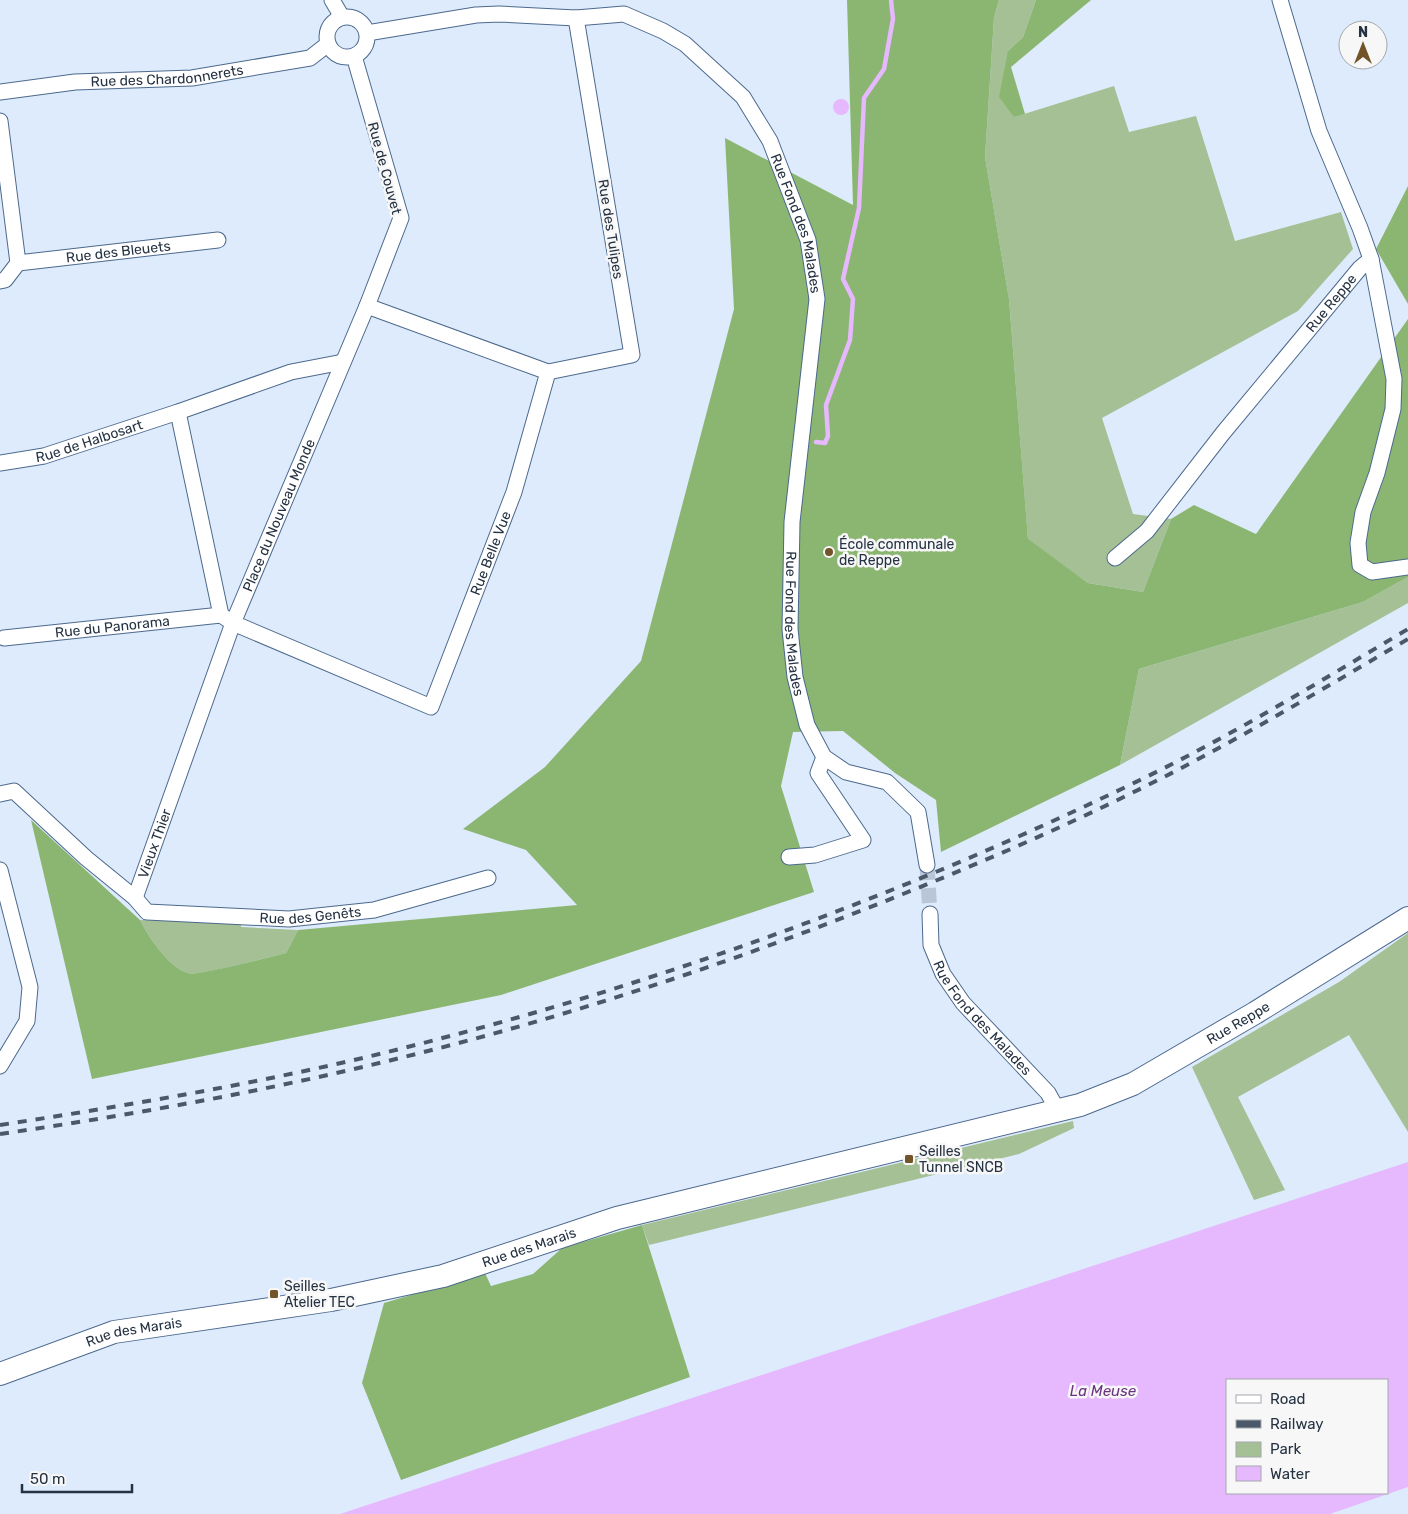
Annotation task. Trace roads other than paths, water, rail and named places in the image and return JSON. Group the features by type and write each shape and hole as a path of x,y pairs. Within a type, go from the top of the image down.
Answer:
{"main road":[{"name":"Rue Reppe","path":"1058,1111 1080,1106 1133,1084 1255,1013 1408,918"},
{"name":"Rue des Marais","path":"0,1374 114,1332 331,1300 443,1276 617,1218 1058,1111"}],"street":[{"path":"332,0 342,17"},
{"path":"1280,0 1319,131 1371,259 1394,379 1393,408 1377,473 1363,512 1358,543 1360,565 1372,572 1408,567"},
{"name":"Rue Fond des Malades","path":"367,33 476,15 499,14 576,18 624,14 663,31 685,44 743,96 770,141 808,240 817,299 792,522 790,629 795,677 806,725 824,757 846,772 886,782 918,812 927,865"},
{"path":"342,17 352,18 362,23 367,33 362,51 354,56 338,56 328,44 327,33 332,23 342,17"},
{"name":"Rue des Tulipes","path":"548,372 632,355 576,18"},
{"name":"Rue des Chardonnerets","path":"0,92 75,82 192,78 310,58 328,44"},
{"name":"Rue de Couvet","path":"343,362 367,306 400,218 354,56"},
{"path":"0,121 18,263 5,280 0,281"},
{"name":"Rue des Bleuets","path":"18,263 218,240"},
{"name":"Rue Reppe","path":"1115,558 1147,531 1223,433 1360,268 1371,259"},
{"path":"367,306 548,372"},
{"path":"227,619 178,412 290,372 343,362"},
{"name":"Place du Nouveau Monde","path":"227,619 343,362"},
{"name":"Rue Belle Vue","path":"227,619 431,707 514,492 548,372"},
{"name":"Rue de Halbosart","path":"0,463 44,456 178,412"},
{"name":"Rue du Panorama","path":"4,638 227,619"},
{"name":"Vieux Thier","path":"0,794 14,791 86,858 135,898 227,619"},
{"path":"788,857 815,855 863,840 818,773 824,757"},
{"path":"0,870 30,987 27,1021 0,1066"},
{"name":"Rue des Genêts","path":"135,898 147,912 289,919 374,910 488,878"},
{"name":"Rue Fond des Malades","path":"930,914 931,945 943,974 963,1003 1048,1093 1058,1111"}],"water":[{"path":"838,99 844,99 849,104 847,113 838,115 833,110 833,104"},
{"name":"La Meuse","path":"1408,1162 1408,1487 1388,1494 1388,1379 1226,1379 1226,1494 1388,1494 1330,1514 340,1514"}],"waterway":[{"path":"816,442 825,443 828,436 826,405 850,340 853,299 843,279 859,208 864,98 884,69 893,19 891,0"}],"tunnel":[{"path":"927,865 930,914"}],"railway":[{"path":"0,1125 186,1094 371,1056 470,1031 568,1003 762,939 952,865 1138,781 1241,727 1408,629"},
{"path":"0,1134 186,1104 371,1065 507,1030 707,968 903,894 1085,816 1211,752 1408,639"}],"place":[{"name":"École communale de Reppe","path":"829,552"},
{"name":"Seilles Tunnel SNCB","path":"909,1159"},
{"name":"Seilles Atelier TEC","path":"274,1294"}]}
